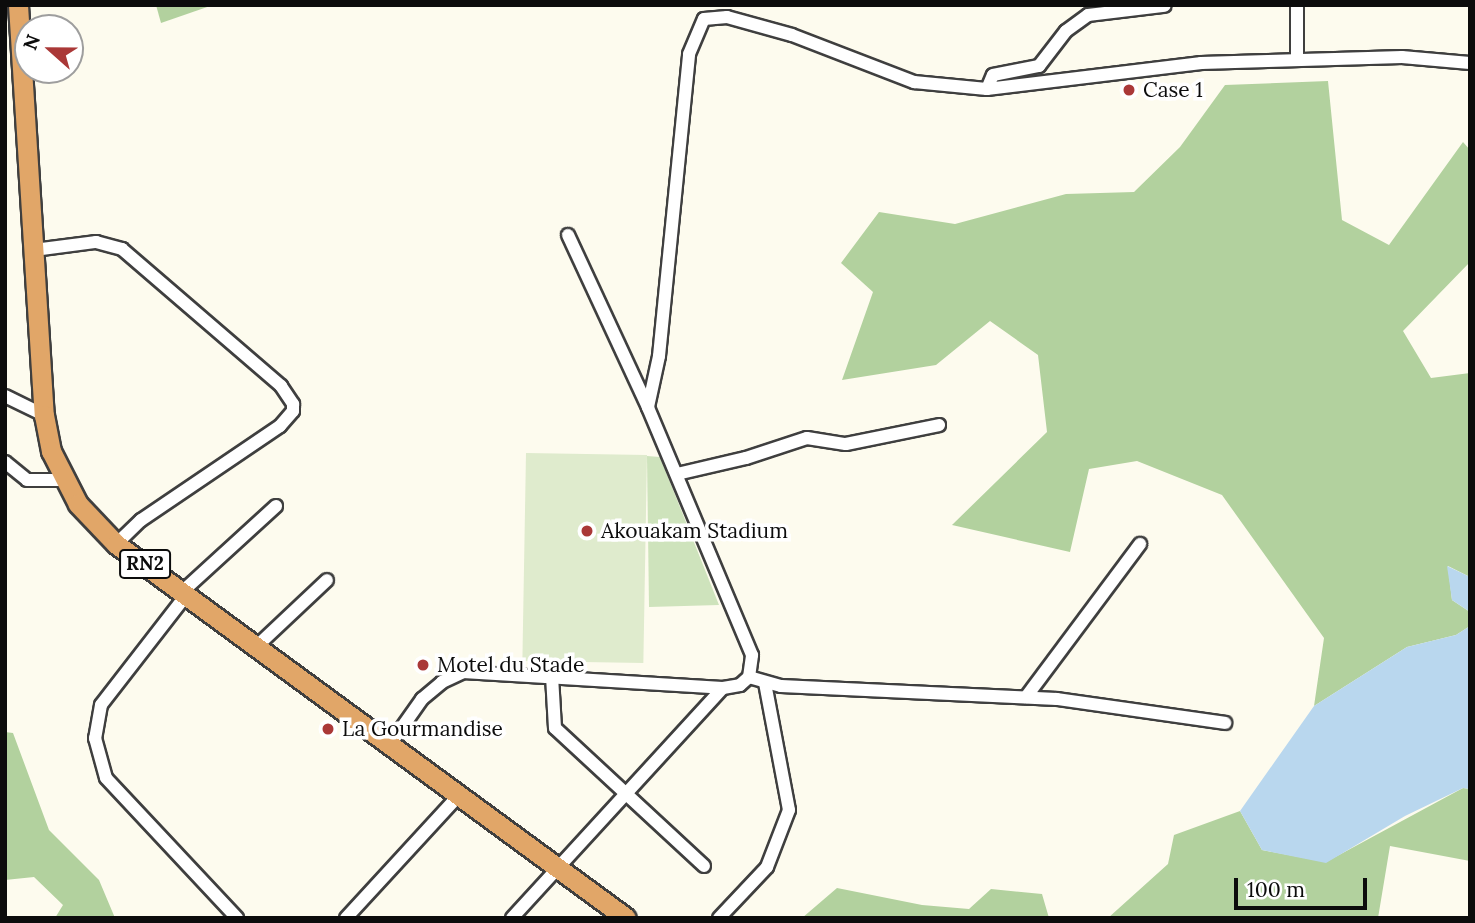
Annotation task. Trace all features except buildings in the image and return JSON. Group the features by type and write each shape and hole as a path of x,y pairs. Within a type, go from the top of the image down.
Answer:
{"highway":[{"name":"RN2","path":"18,5 44,415 63,480 96,527 116,544 391,743 626,918"}],"street":[{"path":"648,407 659,356 689,54 707,5"},
{"path":"1297,5 1297,59"},
{"path":"987,89 993,75 1039,66 1066,31 1088,15 1164,6"},
{"path":"704,19 727,17 792,35 914,82 987,89 1201,63 1402,57 1470,63"},
{"path":"391,743 422,699 442,682 463,672 723,688 740,685 748,677 752,656 648,407 568,235"},
{"path":"34,250 96,242 122,249 281,386 293,404 293,411 280,426 141,520 116,544"},
{"path":"5,396 44,415"},
{"path":"677,474 746,458 807,438 846,444 939,425"},
{"path":"5,462 27,480 63,480"},
{"path":"237,918 106,778 95,738 101,705 185,593 276,506"},
{"path":"1026,697 1140,544"},
{"path":"257,646 327,580"},
{"path":"552,676 555,728 629,792 704,866"},
{"path":"748,677 765,683 1026,697 1225,723"},
{"path":"719,918 767,867 789,810 765,683"},
{"path":"512,918 723,688"},
{"path":"346,918 459,795"}],"green space":[{"path":"156,5 213,5 161,23"},
{"path":"1328,81 1342,220 1389,245 1463,142 1470,150 1470,262 1403,331 1431,378 1470,373 1470,577 1448,566 1452,600 1470,612 1470,626 1456,635 1407,647 1314,706 1324,638 1222,495 1137,461 1089,469 1070,552 952,525 1047,432 1038,355 990,321 936,365 842,380 873,292 841,263 879,212 955,224 1066,194 1134,192 1180,147 1225,85"},
{"name":"Akouakam Stadium","path":"526,453 647,455 643,663 522,661"},
{"path":"647,456 660,457 719,605 649,607"},
{"path":"5,732 13,733 49,830 99,880 115,918 55,918 63,905 34,877 5,880"},
{"path":"1463,788 1470,789 1470,861 1390,846 1378,918 1108,918 1168,864 1174,835 1240,811 1262,850 1326,862"},
{"path":"837,888 922,905 969,909 991,889 1042,894 1049,918 802,918"}],"water":[{"path":"1447,566 1470,577 1470,612 1452,600"},
{"path":"1470,626 1470,789 1463,788 1405,816 1326,863 1262,850 1240,811 1314,706 1407,647 1456,635"}],"place":[{"name":"Case 1","path":"1129,90"},
{"name":"Akouakam Stadium","path":"587,531"},
{"name":"Motel du Stade","path":"423,665"},
{"name":"La Gourmandise","path":"328,729"}]}
